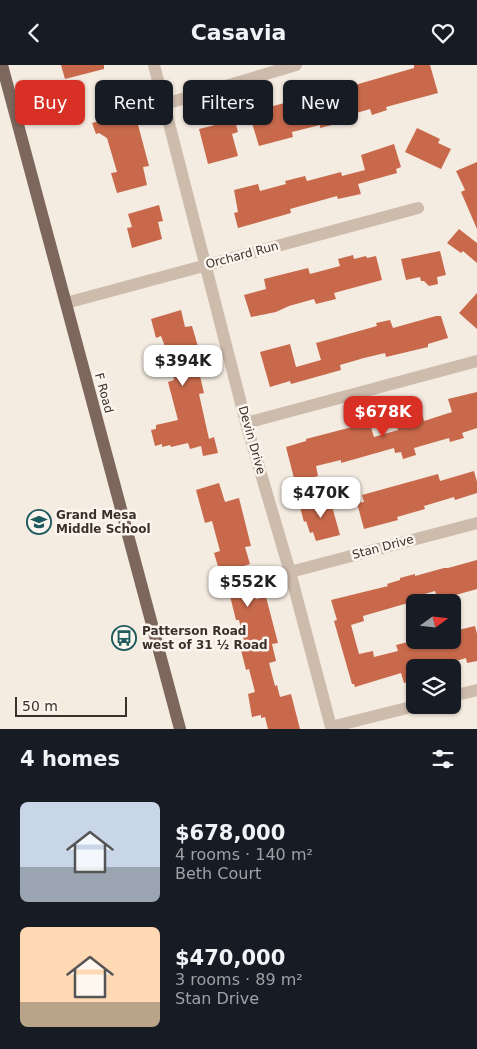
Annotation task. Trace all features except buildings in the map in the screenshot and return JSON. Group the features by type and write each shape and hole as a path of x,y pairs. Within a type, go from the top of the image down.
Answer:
{"main road":[{"name":"F Road","path":"2,65 180,729"}],"street":[{"name":"Devin Drive","path":"154,65 158,80"},
{"path":"173,102 296,65"},
{"name":"Devin Drive","path":"170,125 246,423 290,572 332,727 406,708"},
{"name":"Orchard Run","path":"66,303 418,208"},
{"path":"246,423 477,361"},
{"name":"Stan Drive","path":"290,572 477,523"},
{"path":"461,694 477,690"}],"place":[{"name":"Grand Mesa Middle School","path":"39,522"},
{"name":"Patterson Road west of 31 ½ Road","path":"124,638"}]}
